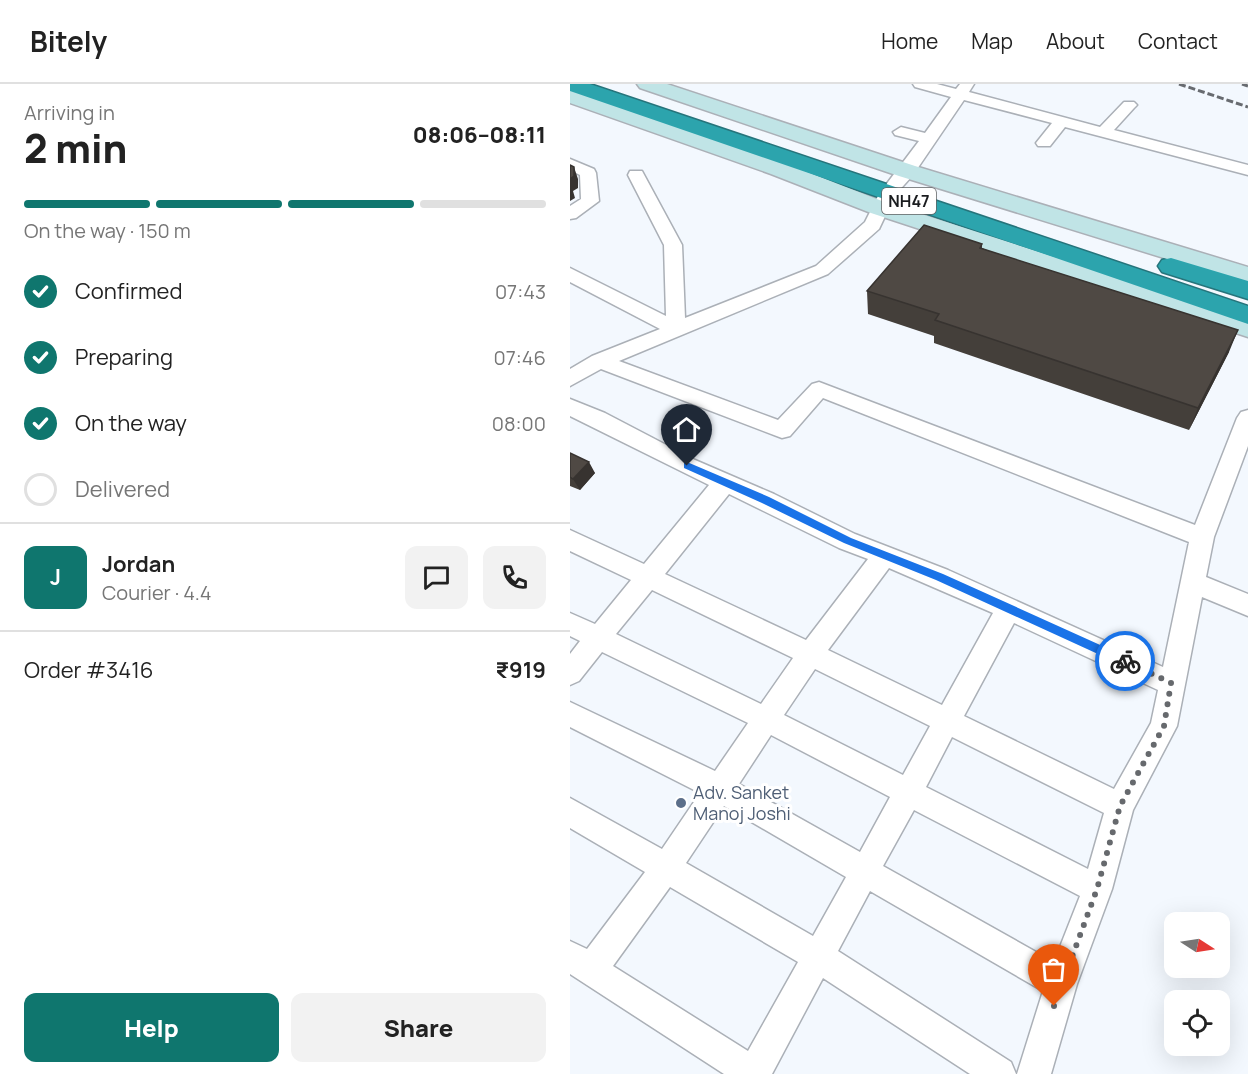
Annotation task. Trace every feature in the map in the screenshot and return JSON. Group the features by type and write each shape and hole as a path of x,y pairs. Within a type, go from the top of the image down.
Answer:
{"highway":[{"name":"NH47","path":"570,84 892,188 1248,290"},
{"name":"NH47","path":"614,84 892,188 1248,315"}],"street":[{"path":"647,84 892,188 1248,328"},
{"path":"920,84 963,90 1062,120 1248,170"},
{"path":"570,379 599,361 822,270 873,225 892,188 963,90"},
{"path":"570,96 779,169 892,188 1248,276"},
{"path":"1105,131 1129,105"},
{"path":"1044,143 1062,120"},
{"path":"900,132 929,139"},
{"path":"570,164 588,173 590,201 570,214"},
{"path":"636,176 673,245 676,329"},
{"path":"570,274 676,329"},
{"path":"599,361 782,430 819,389 1202,537"},
{"path":"570,407 847,540 1009,609 1171,683"},
{"path":"1034,1074 1061,984 1097,889 1120,806 1164,726 1202,537 1248,418"},
{"path":"570,673 725,482"},
{"path":"570,540 947,720 1120,806"},
{"path":"885,555 810,654 666,868 580,963 754,1074 1009,609"},
{"path":"1194,583 1248,605"},
{"path":"570,624 766,719 1097,889"},
{"path":"570,714 719,788 1061,984"},
{"path":"570,812 819,957 999,1074"}],"building":[{"path":"570,165 574,167 574,176 570,179"},
{"path":"924,225 982,244 980,248 1238,330 1198,408 935,320 939,314 867,291"},
{"path":"570,453 589,462 573,479 570,477"}],"railway":[{"path":"1179,84 1248,107"},
{"path":"1242,84 1248,86"}],"way so far":[{"path":"1054,1006 1097,889 1120,806 1164,726 1171,683 1125,661"}],"place":[{"name":"Adv. Sanket Manoj Joshi","path":"681,803"}],"route":[{"path":"687,466 766,500 847,540 940,577 1125,661"}]}
